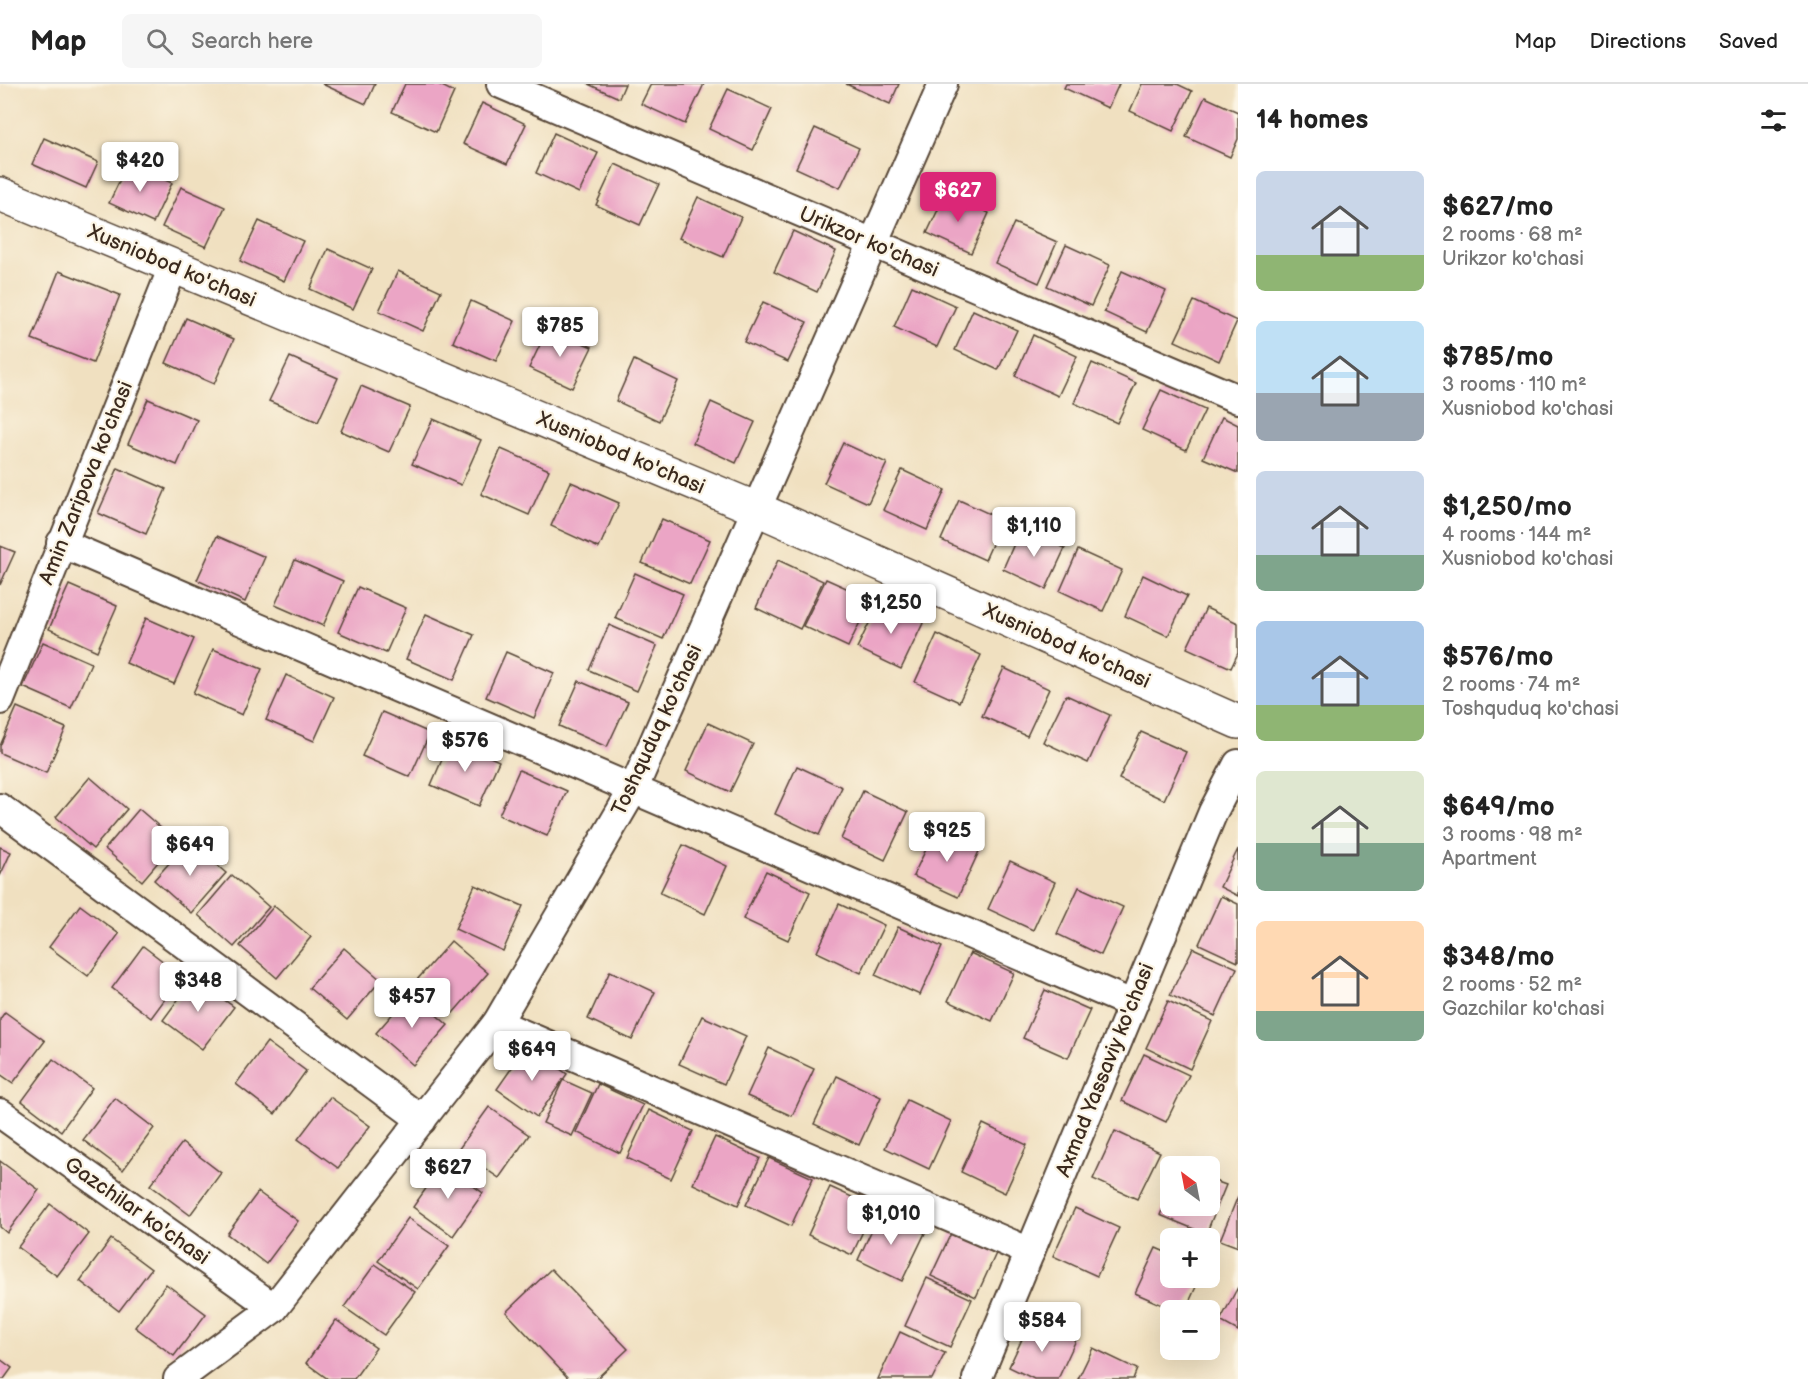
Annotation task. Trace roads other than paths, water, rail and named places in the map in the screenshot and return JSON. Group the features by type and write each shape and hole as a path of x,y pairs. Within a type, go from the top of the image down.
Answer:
{"street":[{"name":"Urikzor ko'chasi","path":"501,84 1238,399"},
{"name":"Toshquduq ko'chasi","path":"178,1379 274,1308 497,1023 633,790 944,84"},
{"name":"Xusniobod ko'chasi","path":"0,194 757,509 1238,722"},
{"name":"Amin Zaripova ko'chasi","path":"0,700 173,267"},
{"path":"61,543 1132,1004"},
{"name":"Axmad Yassaviy ko'chasi","path":"977,1379 1212,812 1238,764"},
{"path":"0,808 422,1120"},
{"path":"497,1023 1030,1252"},
{"name":"Gazchilar ko'chasi","path":"0,1113 274,1308"}]}
